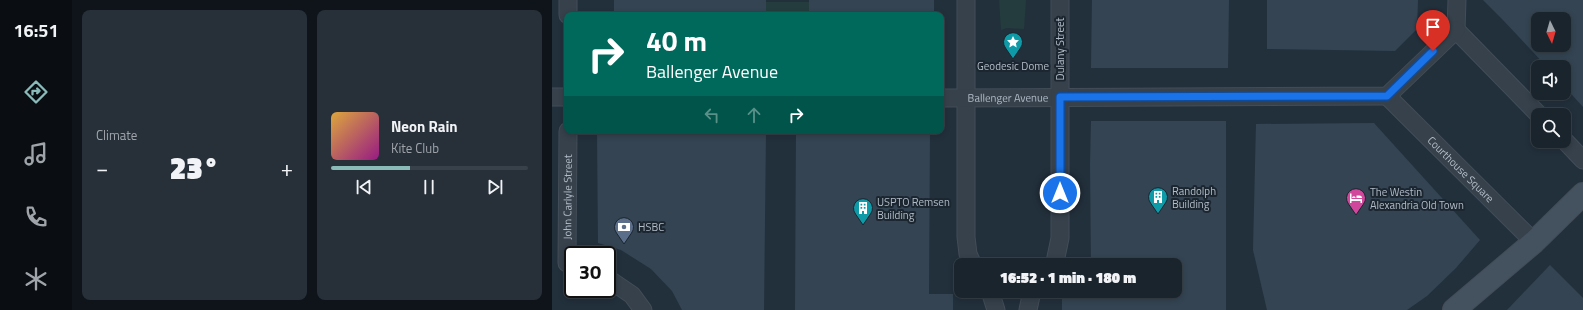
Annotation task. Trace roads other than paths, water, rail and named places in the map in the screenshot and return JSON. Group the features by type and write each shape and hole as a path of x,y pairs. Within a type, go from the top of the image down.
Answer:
{"street":[{"path":"568,0 568,12"},
{"path":"966,0 966,237 970,258"},
{"name":"Dulany Street","path":"1055,258 1060,238 1060,0"},
{"path":"1456,0 1456,30 1532,108"},
{"path":"1387,96 1456,30"},
{"name":"Ballenger Avenue","path":"944,98 1387,96"},
{"name":"Courthouse Square","path":"1387,96 1534,242"},
{"path":"552,97 564,97"},
{"name":"John Carlyle Street","path":"565,246 568,134"},
{"path":"1571,147 1583,160"},
{"path":"1454,310 1534,242 1583,194"},
{"path":"616,284 632,296 643,310"},
{"path":"992,298 996,310"},
{"path":"1028,310 1031,298"}],"place":[{"name":"Geodesic Dome","path":"1013,59"},
{"name":"Randolph Building","path":"1158,214"},
{"name":"The Westin Alexandria Old Town","path":"1356,215"},
{"name":"USPTO Remsen Building","path":"863,225"},
{"name":"HSBC","path":"624,244"}]}
